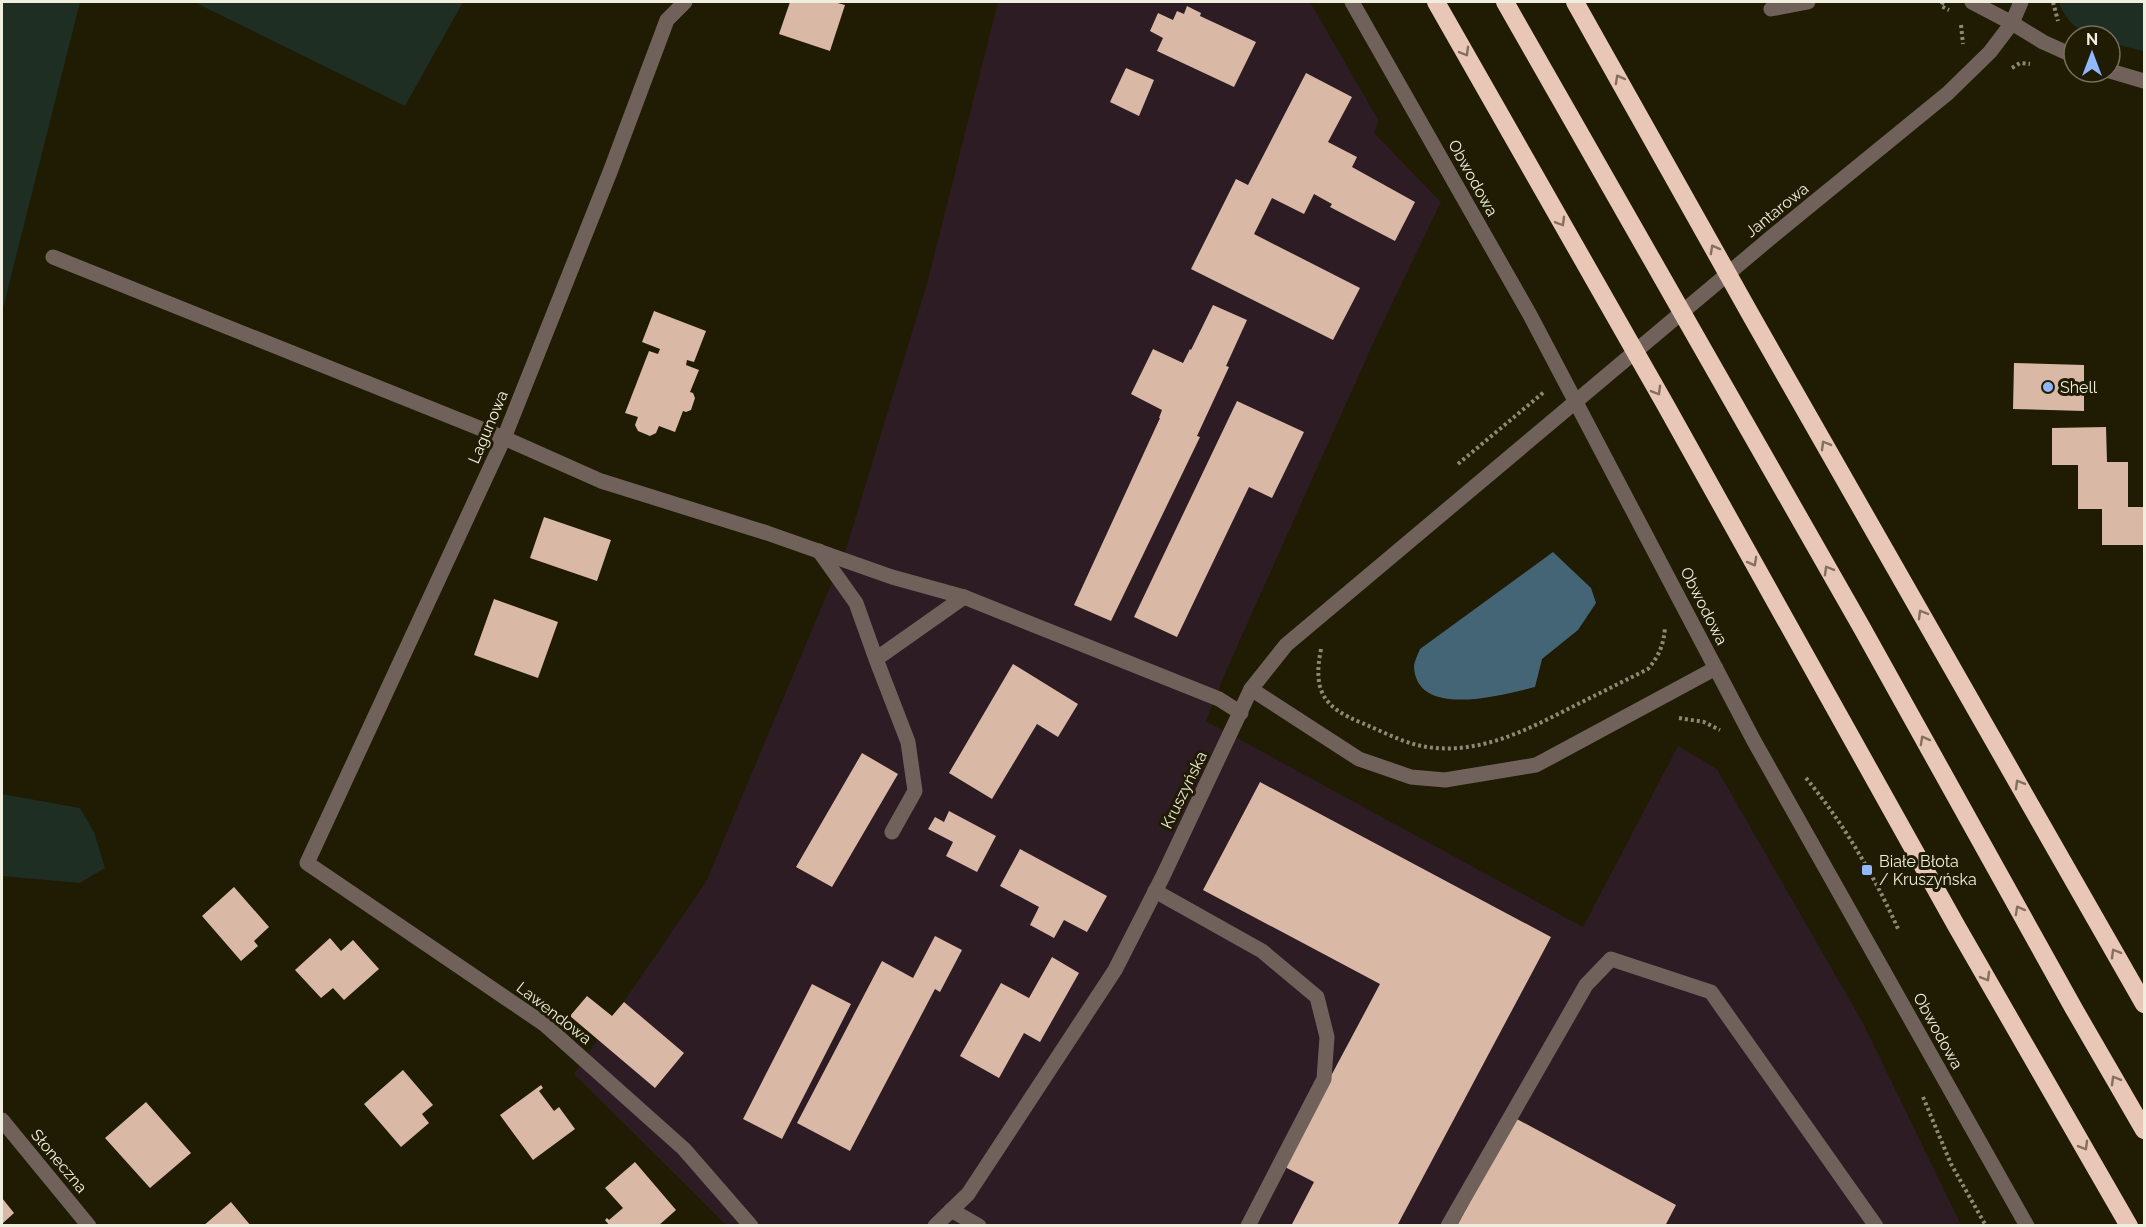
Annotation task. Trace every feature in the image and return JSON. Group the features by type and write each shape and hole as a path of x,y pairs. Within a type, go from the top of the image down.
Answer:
{"highway":[{"path":"1436,2 1665,404 1957,927 2129,1226"},
{"path":"1505,2 1862,628 2074,1009 2145,1130"},
{"path":"1575,2 1753,319 2145,1004"}],"street":[{"name":"Lagunowa","path":"307,863 504,438 610,172 667,20 685,2"},
{"name":"Obwodowa","path":"1352,2 1530,315 1754,741 2027,1226"},
{"path":"1771,9 1808,2"},
{"path":"1972,2 2062,51"},
{"name":"Jantarowa","path":"1539,432 1948,93 1990,52 2012,23 2021,2"},
{"path":"2122,74 2145,81"},
{"path":"53,257 504,438 601,481 819,551 892,577 964,597 1219,699 1241,713"},
{"name":"Kruszyńska","path":"935,1226 968,1194 1115,970 1251,689 1286,645 1539,432"},
{"path":"819,551 856,603 908,742 915,791 892,832"},
{"path":"876,659 964,597"},
{"path":"1251,689 1359,759 1411,777 1445,780 1536,765 1716,668"},
{"name":"Lawendowa","path":"307,863 544,1024 684,1149 751,1226"},
{"path":"1155,891 1262,951 1317,997 1327,1037 1324,1079 1248,1226"},
{"path":"1448,1226 1586,985 1611,959 1711,992 1876,1226"},
{"name":"Słoneczna","path":"2,1120 89,1226"},
{"path":"951,1210 979,1226"}],"path":[{"path":"1942,2 1941,6 1955,13"},
{"path":"1957,51 1963,45 1960,22"},
{"path":"2005,71 2020,63 2039,64"}],"shaded area":[{"path":"998,2 1310,2 1379,121 1374,133 1441,202 1375,339 1226,671 1206,721 1583,927 1678,746 1717,769 1864,1025 1961,1225 726,1225 574,1074 706,882 846,549 928,280"}],"green space":[{"path":"2,2 80,2 2,312"},
{"path":"194,2 463,2 405,106"},
{"path":"2059,2 2144,2 2144,51 2122,46 2122,24 2072,24"},
{"path":"2,794 80,808 94,832 105,868 80,883 2,876"}],"water":[{"path":"1553,552 1591,588 1596,603 1578,630 1542,659 1535,687 1464,700 1445,698 1430,693 1419,683 1414,667 1420,649"}],"building":[{"path":"790,2 834,2 845,5 830,51 779,34"},
{"path":"1187,6 1201,13 1200,16 1256,42 1234,87 1157,51 1163,38 1150,31 1158,13 1173,20 1177,11 1184,14"},
{"path":"1126,68 1154,80 1139,116 1110,102"},
{"path":"1306,73 1352,97 1328,142 1357,157 1352,167 1415,202 1395,241 1330,207 1332,204 1314,194 1304,214 1272,198 1254,234 1360,288 1333,340 1191,269 1236,179 1248,185"},
{"path":"1213,305 1247,320 1226,366 1229,367 1197,436 1200,437 1111,621 1074,605 1160,418 1162,410 1131,394 1153,349 1183,363"},
{"path":"654,311 706,331 694,362 687,360 686,365 699,370 690,392 695,398 691,410 683,411 675,432 659,426 656,433 650,436 638,431 635,425 638,417 625,413 649,351 658,354 660,349 642,342"},
{"name":"Shell","path":"2014,363 2084,365 2084,411 2013,409"},
{"path":"1237,401 1304,432 1272,498 1249,487 1177,637 1134,617"},
{"path":"2106,427 2107,462 2128,462 2128,507 2144,507 2144,545 2102,545 2102,509 2078,509 2078,465 2052,465 2052,428"},
{"path":"544,517 611,540 597,581 530,558"},
{"path":"494,599 558,622 538,678 474,655"},
{"path":"1013,664 1078,704 1058,737 1037,724 992,799 949,773"},
{"path":"862,753 898,774 832,887 796,867"},
{"path":"1260,782 1551,937 1397,1226 1291,1226 1314,1182 1283,1166 1380,984 1203,890"},
{"path":"949,811 996,836 977,872 946,856 953,842 928,829 935,817 944,822"},
{"path":"1020,849 1107,896 1087,932 1064,920 1054,938 1030,925 1039,907 1000,886"},
{"path":"234,887 269,927 254,941 258,946 241,961 202,916"},
{"path":"935,936 962,950 940,992 935,989 850,1151 797,1123 882,961 913,978"},
{"path":"330,938 341,951 353,940 379,969 344,1000 333,988 321,998 295,970"},
{"path":"1052,957 1079,973 1040,1042 1024,1033 999,1078 960,1056 1001,983 1029,998"},
{"path":"812,984 851,1004 782,1139 743,1119"},
{"path":"587,996 612,1016 624,1002 684,1053 655,1088 570,1016"},
{"path":"403,1070 433,1105 422,1114 429,1123 401,1147 364,1104"},
{"path":"541,1085 543,1088 539,1091 554,1111 559,1107 575,1129 533,1160 500,1115"},
{"path":"146,1102 191,1153 150,1188 105,1138"},
{"path":"1515,1118 1676,1205 1665,1226 1457,1226"},
{"path":"635,1162 676,1210 658,1226 610,1226 605,1220 607,1218 609,1220 623,1208 605,1188"},
{"path":"2,1198 14,1213 2,1224"},
{"path":"231,1202 251,1226 203,1226"}],"place":[{"name":"Shell","path":"2048,387"},
{"name":"Białe Błota / Kruszyńska","path":"1867,870"}]}
